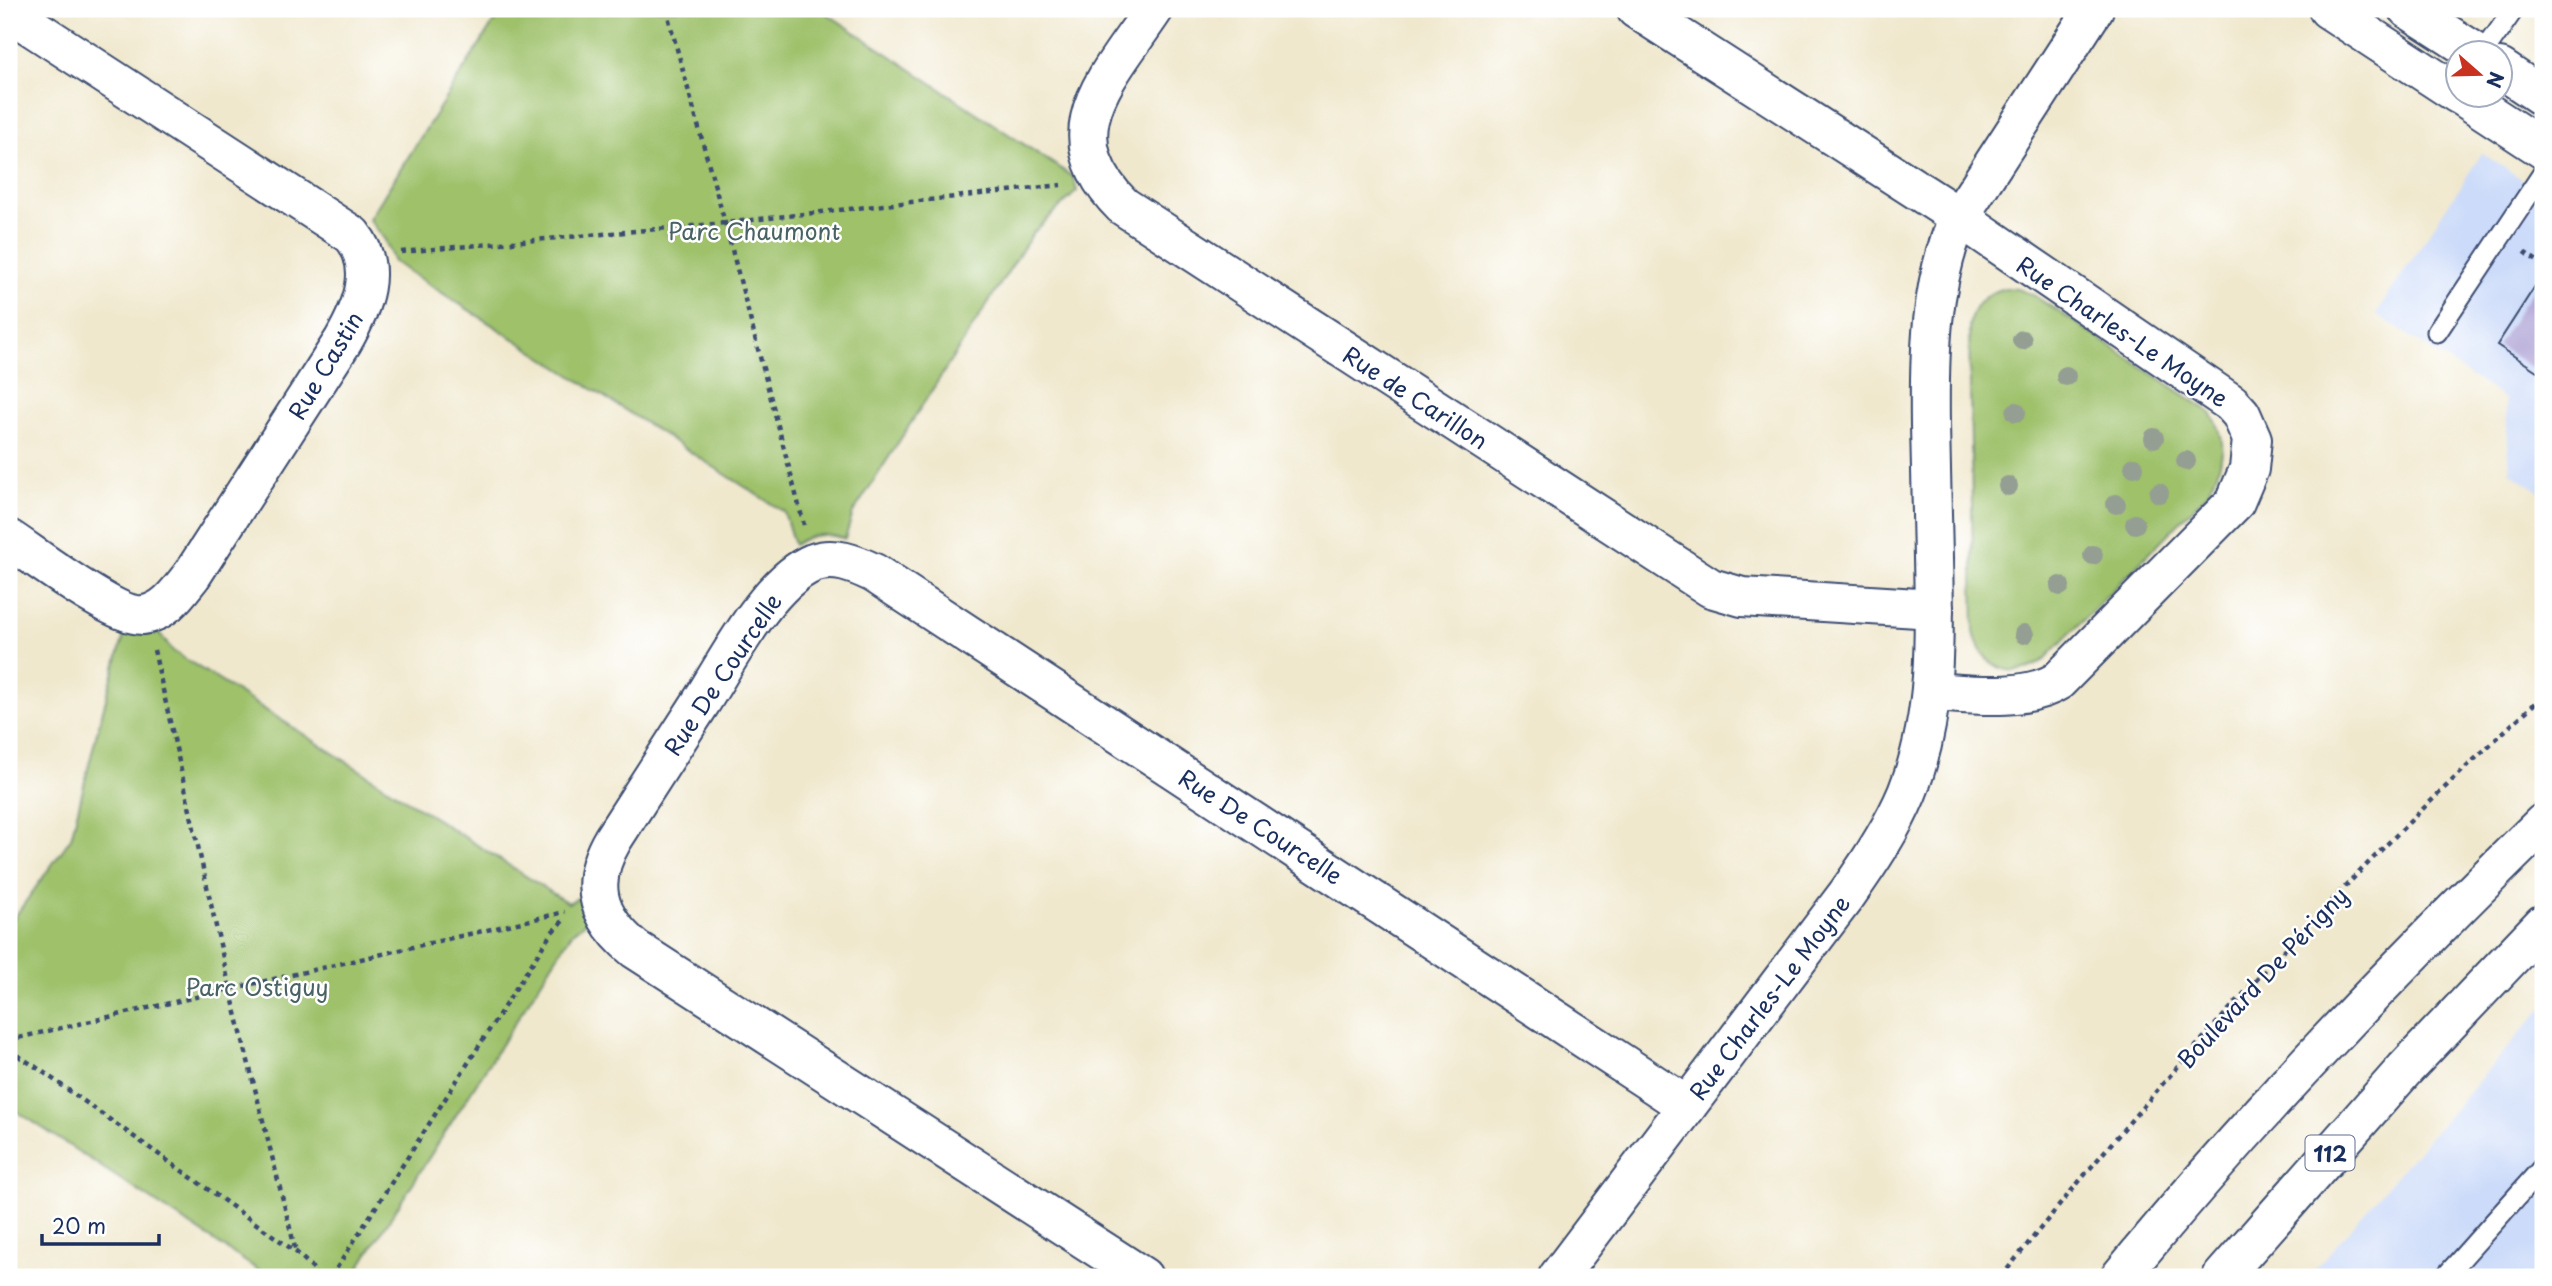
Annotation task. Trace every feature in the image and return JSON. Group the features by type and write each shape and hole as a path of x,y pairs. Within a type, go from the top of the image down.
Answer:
{"street":[{"name":"Rue de Carillon","path":"1154,9 1095,102 1087,125 1090,160 1115,198 1133,214 1712,588 1742,597 1934,609"},
{"path":"1636,9 1959,217"},
{"name":"Rue Charles-Le Moyne","path":"1558,1277 1848,894 1882,843 1906,794 1924,734 1931,692 1934,609 1930,396 1932,341 1946,251 1959,217 2094,9"},
{"path":"2328,9 2444,85"},
{"path":"2408,9 2453,38"},
{"path":"9,12 352,234 365,256"},
{"path":"2514,77 2543,97"},
{"path":"2480,108 2543,149"},
{"name":"Rue Charles-Le Moyne","path":"1931,692 1976,694 2035,691 2058,681 2235,502 2249,470 2252,453 2252,439 2248,427 2241,414 2225,397 1959,217"},
{"name":"Rue Castin","path":"146,615 167,604 192,575 343,341 360,310 364,295 365,256"},
{"path":"9,539 113,607 135,615 146,615"},
{"name":"Rue De Courcelle","path":"1143,1277 635,949 590,906 599,869 613,839 759,612 791,576 814,563 825,559 837,560 858,565 874,573 1687,1106"},
{"path":"2120,1277 2325,1044 2422,943 2543,824"},
{"name":"112","path":"2222,1277 2405,1069 2543,924"}],"lane":[{"path":"2494,38 2514,9"},
{"path":"2437,332 2543,173"},
{"path":"2445,1277 2543,1167"}],"path":[{"path":"666,9 814,563"},
{"path":"365,256 725,223 1075,184 1090,160"},
{"path":"146,615 229,989 296,1252"},
{"name":"Boulevard De Périgny","path":"2001,1277 2119,1133 2247,990 2393,838 2543,696"},
{"path":"9,1040 590,906"},
{"path":"331,1277 552,932 590,906"},
{"path":"9,1050 296,1252 312,1266 318,1277"}],"shaded area":[{"path":"2482,153 2543,193 2543,494 2510,472 2505,399 2376,314"},
{"path":"2543,1007 2543,1277 2308,1277"}],"green space":[{"name":"Parc Chaumont","path":"502,9 820,9 1073,177 1077,191 1033,233 853,513 845,539 818,535 794,545 784,512 394,262 385,240 369,219"},
{"path":"2005,288 2018,289 2033,295 2210,412 2222,442 2220,463 2207,494 2044,660 2021,670 2000,668 1991,662 1984,655 1974,632 1969,326 1973,312 1981,301 1991,293"},
{"name":"Parc Ostiguy","path":"158,632 173,651 568,903 580,897 587,921 572,933 353,1277 269,1277 9,1106 9,925 71,838 124,635"}],"building":[{"path":"2543,274 2543,375 2497,345"}]}
